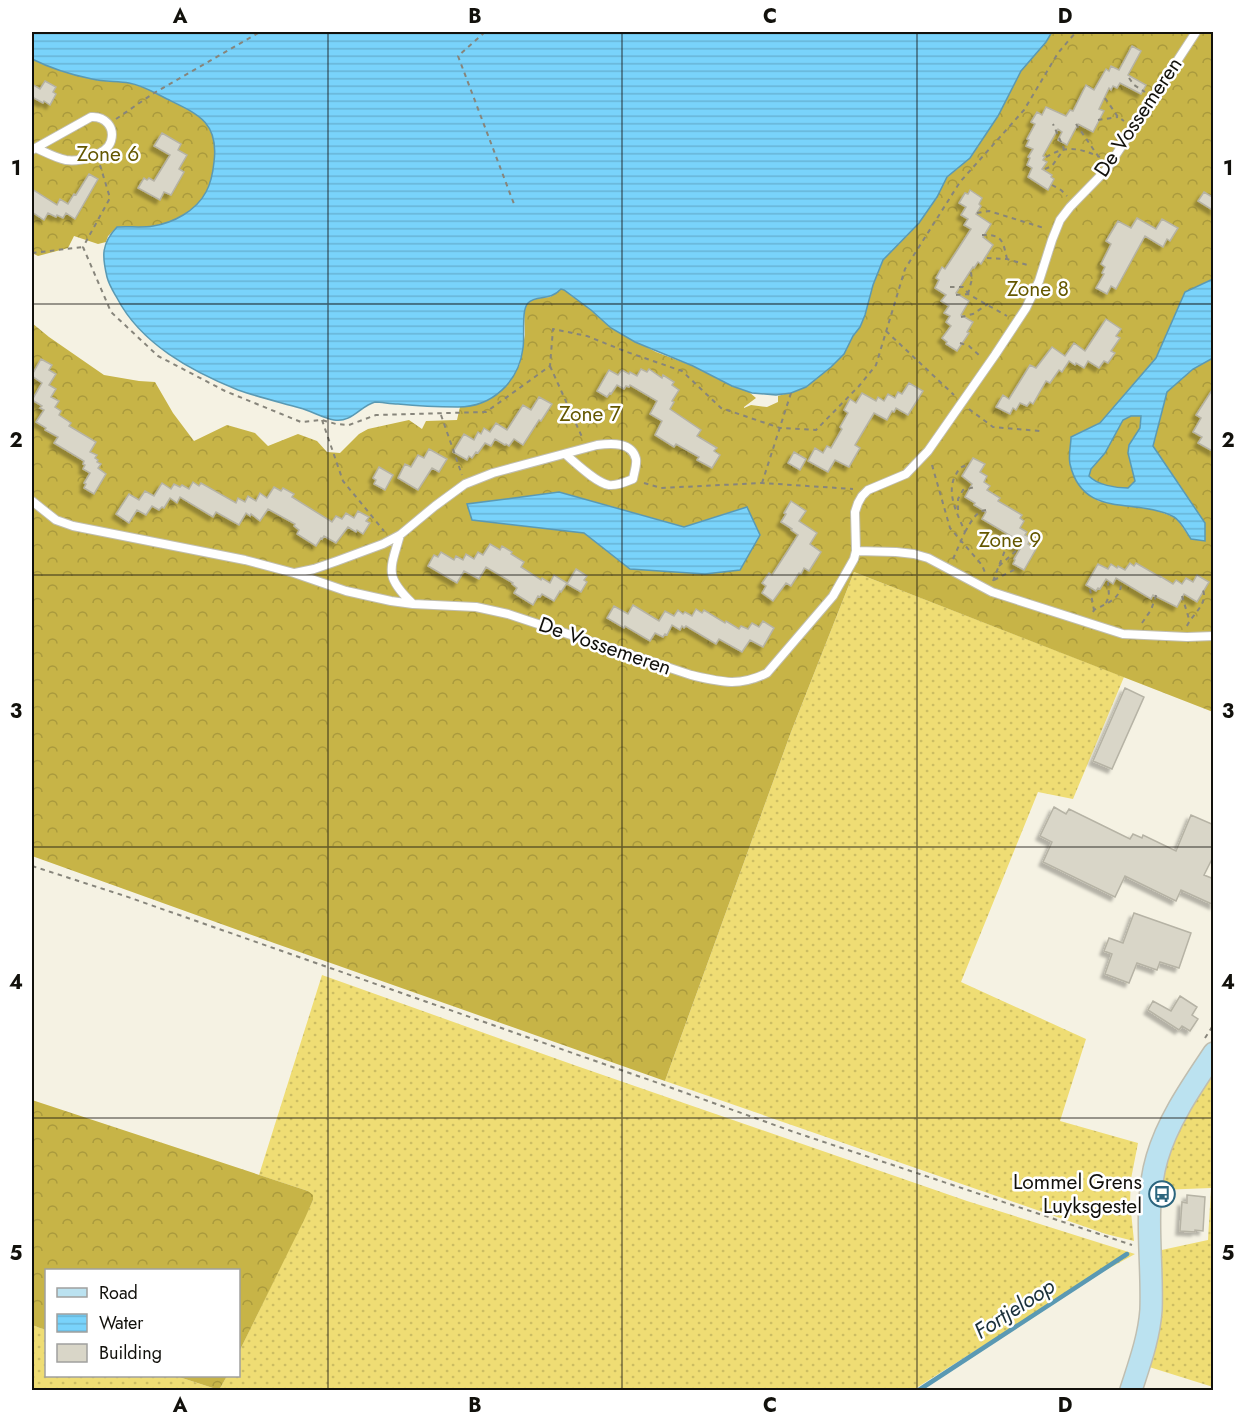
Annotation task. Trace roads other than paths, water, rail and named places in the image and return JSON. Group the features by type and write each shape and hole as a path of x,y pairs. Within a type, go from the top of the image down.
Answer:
{"main road":[{"path":"1131,1390 1142,1355 1150,1313 1151,1281 1144,1244 1153,1174 1160,1149 1175,1114 1214,1053"}],"lane":[{"name":"De Vossemeren","path":"32,501 56,520 74,526 244,560 294,573 346,591 413,604 476,608 508,614 691,675 716,681 741,682 755,679 767,673 833,596 854,559 856,551 855,512 858,503 868,490 906,474 928,451 1026,308 1039,281 1060,220 1074,202 1106,170 1196,32"},
{"path":"91,117 105,119 109,124 111,141 107,147 87,158 67,160 34,149 91,117"},
{"name":"De Vossemeren","path":"294,573 337,561 400,536 465,484 493,473 587,448 610,443 632,450 637,461 633,479 610,485 598,480 565,454"},
{"path":"400,536 391,564 392,578 399,591 413,604"},
{"path":"856,551 896,552 928,558 990,589 1123,634 1214,636"}],"water":[{"path":"32,32 1052,32 1021,71 998,116 970,158 947,177 937,197 919,223 883,260 865,315 844,354 806,387 791,393 776,395 752,393 732,386 693,366 635,342 611,328 591,310 561,289 548,297 532,300 526,306 524,343 520,360 510,381 493,397 471,406 458,407 375,402 351,417 334,420 246,393 185,365 153,342 127,314 107,277 104,263 105,245 117,227 144,227 161,224 183,215 202,199 212,177 214,162 215,148 210,128 197,115 144,87 77,75 32,59"},
{"path":"1213,279 1213,358 1193,369 1167,392 1153,446 1205,523 1205,541 1191,539 1174,517 1159,511 1113,504 1086,493 1077,482 1069,461 1071,437 1100,423 1156,358 1185,292","holes":["1131,416 1141,416 1140,428 1129,445 1128,453 1135,481 1128,488 1123,488 1092,479 1089,476 1091,469 1105,453 1123,420"]},
{"path":"559,492 684,527 747,507 760,535 740,570 705,574 630,569 584,533 472,520 467,504"}],"waterway":[{"name":"Fortjeloop","path":"919,1390 1127,1254"}],"place":[{"name":"Lommel Grens Luyksgestel","path":"1162,1194"}],"park label":[{"name":"Zone 6","path":"108,154"},
{"name":"Zone 8","path":"1038,289"},
{"name":"Zone 7","path":"590,414"},
{"name":"Zone 9","path":"1010,540"}]}
